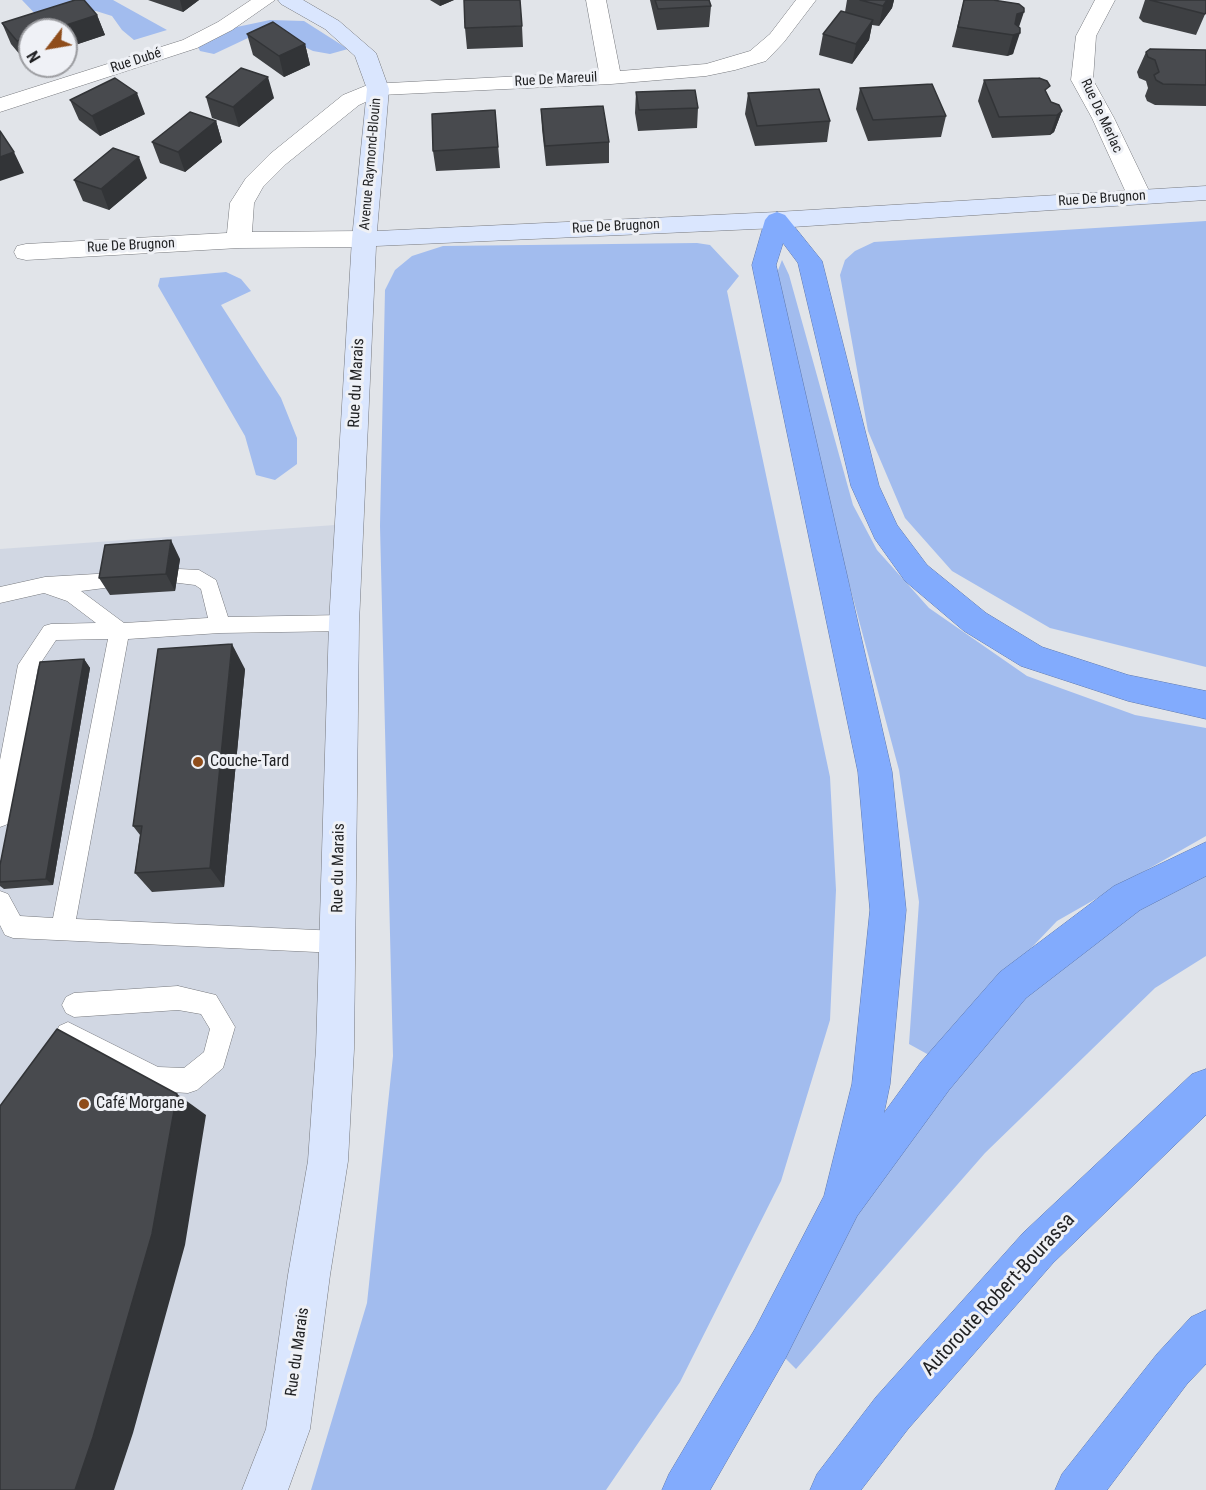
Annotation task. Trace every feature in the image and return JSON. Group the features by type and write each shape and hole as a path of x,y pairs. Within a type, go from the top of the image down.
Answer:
{"highway":[{"path":"777,220 810,261 865,486 885,531 916,573 975,622 1032,657 1128,688 1206,705"},
{"path":"777,220 764,265 875,772 888,910 872,1084 843,1202"},
{"path":"684,1490 770,1344 843,1202 935,1076 1013,985 1127,897 1206,858"},
{"name":"Autoroute Robert-Bourassa","path":"833,1490 892,1413 1038,1248 1206,1088"},
{"path":"1078,1490 1172,1369 1206,1332"}],"street":[{"name":"Rue Dubé","path":"0,105 190,44 225,26 265,0"},
{"name":"Avenue Raymond-Blouin","path":"288,0 332,25 365,53 378,89 364,239"},
{"path":"596,0 610,78"},
{"name":"Rue De Mareuil","path":"378,89 610,78 706,70 735,64 758,56 777,38 807,0"},
{"name":"Rue De Merlac","path":"1105,0 1086,36 1082,80 1103,118 1140,197"},
{"name":"Avenue Raymond-Blouin","path":"239,240 242,203 254,183 278,159 351,100 378,89"},
{"name":"Rue De Brugnon","path":"27,252 239,240 364,239 777,220 1206,193"},
{"name":"Rue du Marais","path":"265,1490 288,1429 309,1275 328,1161 335,1049 344,623 364,239"}],"lane":[{"path":"178,577 199,578 210,585 220,625"},
{"path":"0,595 45,585 113,581"},
{"path":"45,585 74,597 120,631"},
{"path":"0,817 28,665 51,632 120,631 220,625 344,623"},
{"path":"62,930 120,631"},
{"path":"0,902 6,927 338,942"},
{"path":"68,1034 156,1079 188,1081 214,1059 223,1028 208,1004 178,998 74,1005"}],"shaded area":[{"path":"22,0 113,0 167,30 134,40 122,30 112,16 96,11 56,18 39,18"},
{"path":"270,20 304,21 348,49 330,54 313,51 282,36 248,38 214,54 200,51 198,47 232,28"},
{"path":"1206,221 1206,667 1050,628 952,571 905,518 868,431 840,275 845,260 855,251 874,242"},
{"path":"697,243 710,245 739,276 727,291 830,777 836,890 830,1020 781,1181 680,1382 606,1490 311,1490 367,1303 393,1056 380,526 385,290 395,270 412,256 443,246"},
{"path":"782,260 789,275 853,505 877,550 929,608 1027,676 1135,715 1206,728 1206,836 1057,921 929,1055 909,1044 919,902 899,770 838,542 777,273"},
{"path":"226,272 241,279 251,291 221,305 281,398 297,438 297,464 275,480 256,475 245,436 158,286 160,278"},
{"path":"349,524 338,942 265,1490 0,1490 0,549"},
{"path":"1206,872 1206,956 1155,988 985,1153 796,1369 769,1342 1003,1003 1134,908"}],"building":[{"path":"75,0 84,0 97,15 78,21 78,18 18,18 17,41 2,23"},
{"path":"464,0 520,0 522,26 465,28"},
{"path":"655,0 709,0 711,6 658,9"},
{"path":"860,0 887,0 883,6"},
{"path":"964,0 993,0 1019,4 1024,8 1024,12 1017,14 1015,24 1020,28 1020,33 1013,35 958,27"},
{"path":"1150,0 1206,0 1206,12 1205,14"},
{"path":"841,11 873,20 856,44 823,34"},
{"path":"273,22 305,44 279,56 247,34"},
{"path":"1150,49 1206,50 1206,85 1163,84 1156,80 1154,75 1159,72 1155,60 1148,57 1146,52"},
{"path":"241,68 268,77 233,107 206,97"},
{"path":"115,78 137,93 92,116 70,100"},
{"path":"1039,78 1047,81 1050,86 1045,90 1051,102 1059,105 1062,111 1057,115 999,117 984,80"},
{"path":"932,84 946,116 873,120 860,88"},
{"path":"819,89 830,121 757,126 748,93"},
{"path":"695,90 698,108 639,110 636,92"},
{"path":"603,106 609,142 545,146 541,109"},
{"path":"495,110 498,147 433,151 432,114"},
{"path":"190,112 216,121 178,152 152,142"},
{"path":"0,131 14,152 0,157"},
{"path":"113,148 139,157 101,189 74,180"},
{"path":"171,540 166,574 99,578 105,545"},
{"path":"232,644 210,868 135,873 142,826 133,826 158,649"},
{"path":"84,659 46,879 0,882 0,865 40,662"},
{"path":"57,1029 177,1094 152,1234 93,1437 75,1490 0,1490 0,1106"}],"place":[{"name":"Couche-Tard","path":"198,762"},
{"name":"Café Morgane","path":"84,1104"}]}
